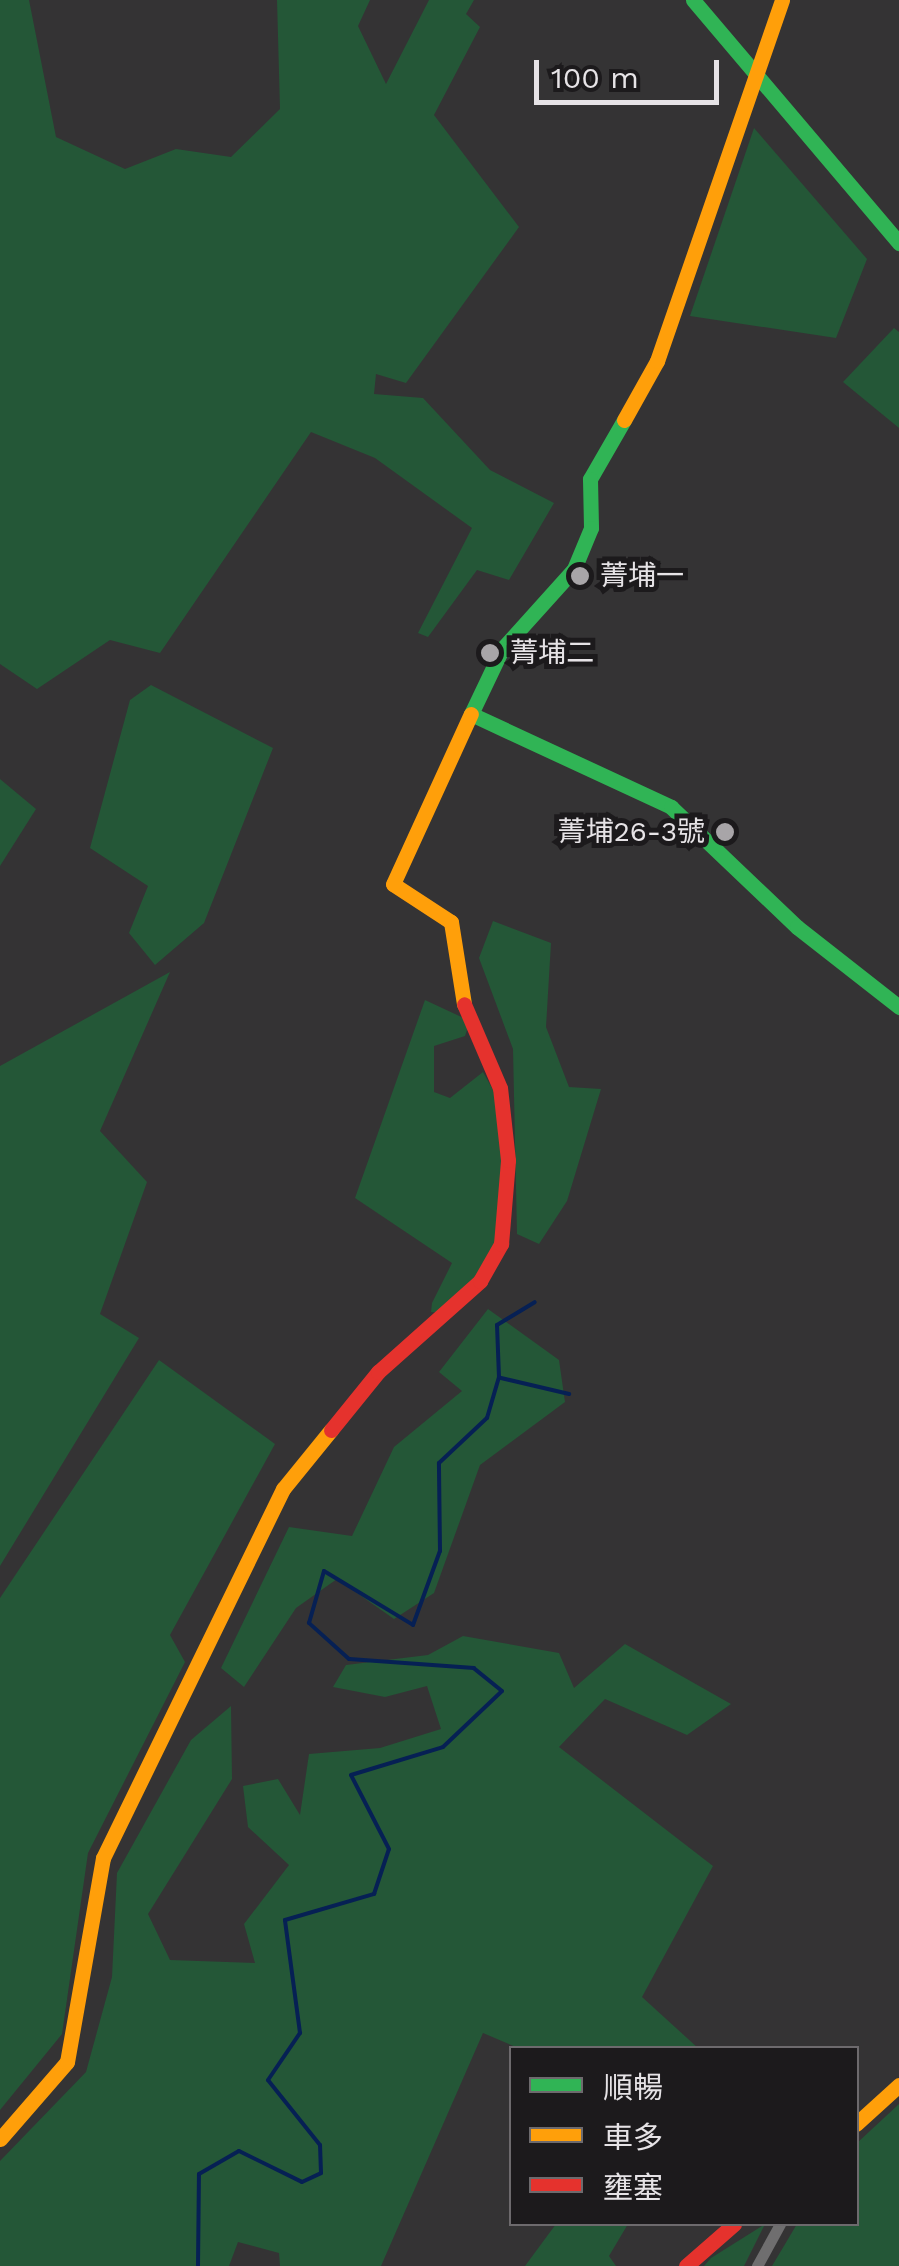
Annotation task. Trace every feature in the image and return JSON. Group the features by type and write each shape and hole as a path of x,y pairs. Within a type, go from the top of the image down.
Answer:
{"street":[{"path":"692,0 899,243"},
{"path":"0,2138 67,2062 89,1898 103,1858 283,1489 378,1372 480,1281 497,1254 508,1175 500,1088 463,1001 450,922 393,884 502,649 574,568 592,528 590,479 657,361 782,0"},
{"path":"471,714 671,807 796,927 899,1006"},
{"path":"859,2121 899,2084"},
{"path":"686,2266 732,2226"},
{"path":"757,2266 779,2226"}],"green space":[{"path":"0,0 29,0 56,137 125,169 176,149 231,157 280,109 277,0 370,0 358,26 386,84 429,0 474,0 466,14 480,27 434,115 519,227 406,383 376,374 374,394 423,398 490,470 554,503 509,580 477,570 428,637 418,633 472,528 375,458 311,432 160,653 110,640 37,689 0,664"},
{"path":"754,128 867,259 836,338 690,316"},
{"path":"894,328 899,332 899,428 843,382"},
{"path":"151,685 273,748 204,923 155,965 129,933 148,886 90,848 130,700"},
{"path":"0,779 36,809 0,866"},
{"path":"493,921 551,943 546,1027 569,1087 601,1089 567,1201 539,1244 517,1234 513,1049 479,958"},
{"path":"170,972 100,1131 147,1182 100,1314 139,1338 0,1566 0,1066"},
{"path":"425,1000 470,1021 465,1036 434,1046 434,1092 450,1098 483,1072 502,1106 501,1249 442,1313 431,1312 432,1303 452,1263 355,1198"},
{"path":"488,1309 559,1360 565,1402 480,1465 434,1593 394,1619 337,1579 296,1608 244,1687 221,1668 289,1527 352,1536 394,1447 462,1391 439,1372"},
{"path":"159,1360 275,1444 170,1635 185,1662 88,1853 62,2034 0,2110 0,1598"},
{"path":"463,1636 559,1653 574,1688 625,1644 731,1704 687,1735 605,1699 559,1747 713,1866 642,1997 696,2046 513,2046 483,2033 381,2266 280,2266 279,2253 238,2242 229,2266 0,2266 0,2161 86,2072 112,1977 117,1873 191,1740 231,1706 232,1779 148,1914 170,1960 255,1963 244,1924 289,1865 248,1827 243,1786 278,1779 300,1815 309,1754 380,1748 441,1729 427,1686 385,1697 333,1687 346,1665 428,1655"},
{"path":"899,2104 899,2266 772,2266 796,2226 859,2226 859,2141"},
{"path":"555,2226 627,2226 609,2256 616,2266 525,2266"},
{"path":"764,2226 744,2266 704,2266"}],"waterway":[{"path":"198,2266 199,2174 239,2151 302,2182 321,2173 320,2145 268,2080 300,2033 285,1920 374,1894 389,1849 351,1775 443,1747 502,1691 474,1668 349,1659 309,1623 324,1571 413,1625 440,1551 439,1463 487,1418 499,1377 497,1325 535,1302"},
{"path":"501,1378 569,1394"}],"traffic: fast":[{"path":"693,0 899,243"},
{"path":"624,420 590,479 591,528 574,569 502,649 471,714 671,807 797,927 899,1007"}],"traffic: slow":[{"path":"624,420 657,361 782,0"},
{"path":"464,1004 451,922 393,884 471,714"},
{"path":"0,2139 67,2062 103,1858 283,1489 331,1430"},
{"path":"859,2121 899,2085"}],"traffic: jam":[{"path":"331,1430 378,1372 480,1281 501,1244 508,1160 500,1088 464,1004"},
{"path":"686,2266 732,2226"}],"place":[{"name":"菁埔一","path":"580,576"},
{"name":"菁埔二","path":"490,653"},
{"name":"菁埔26-3號","path":"725,832"}]}
